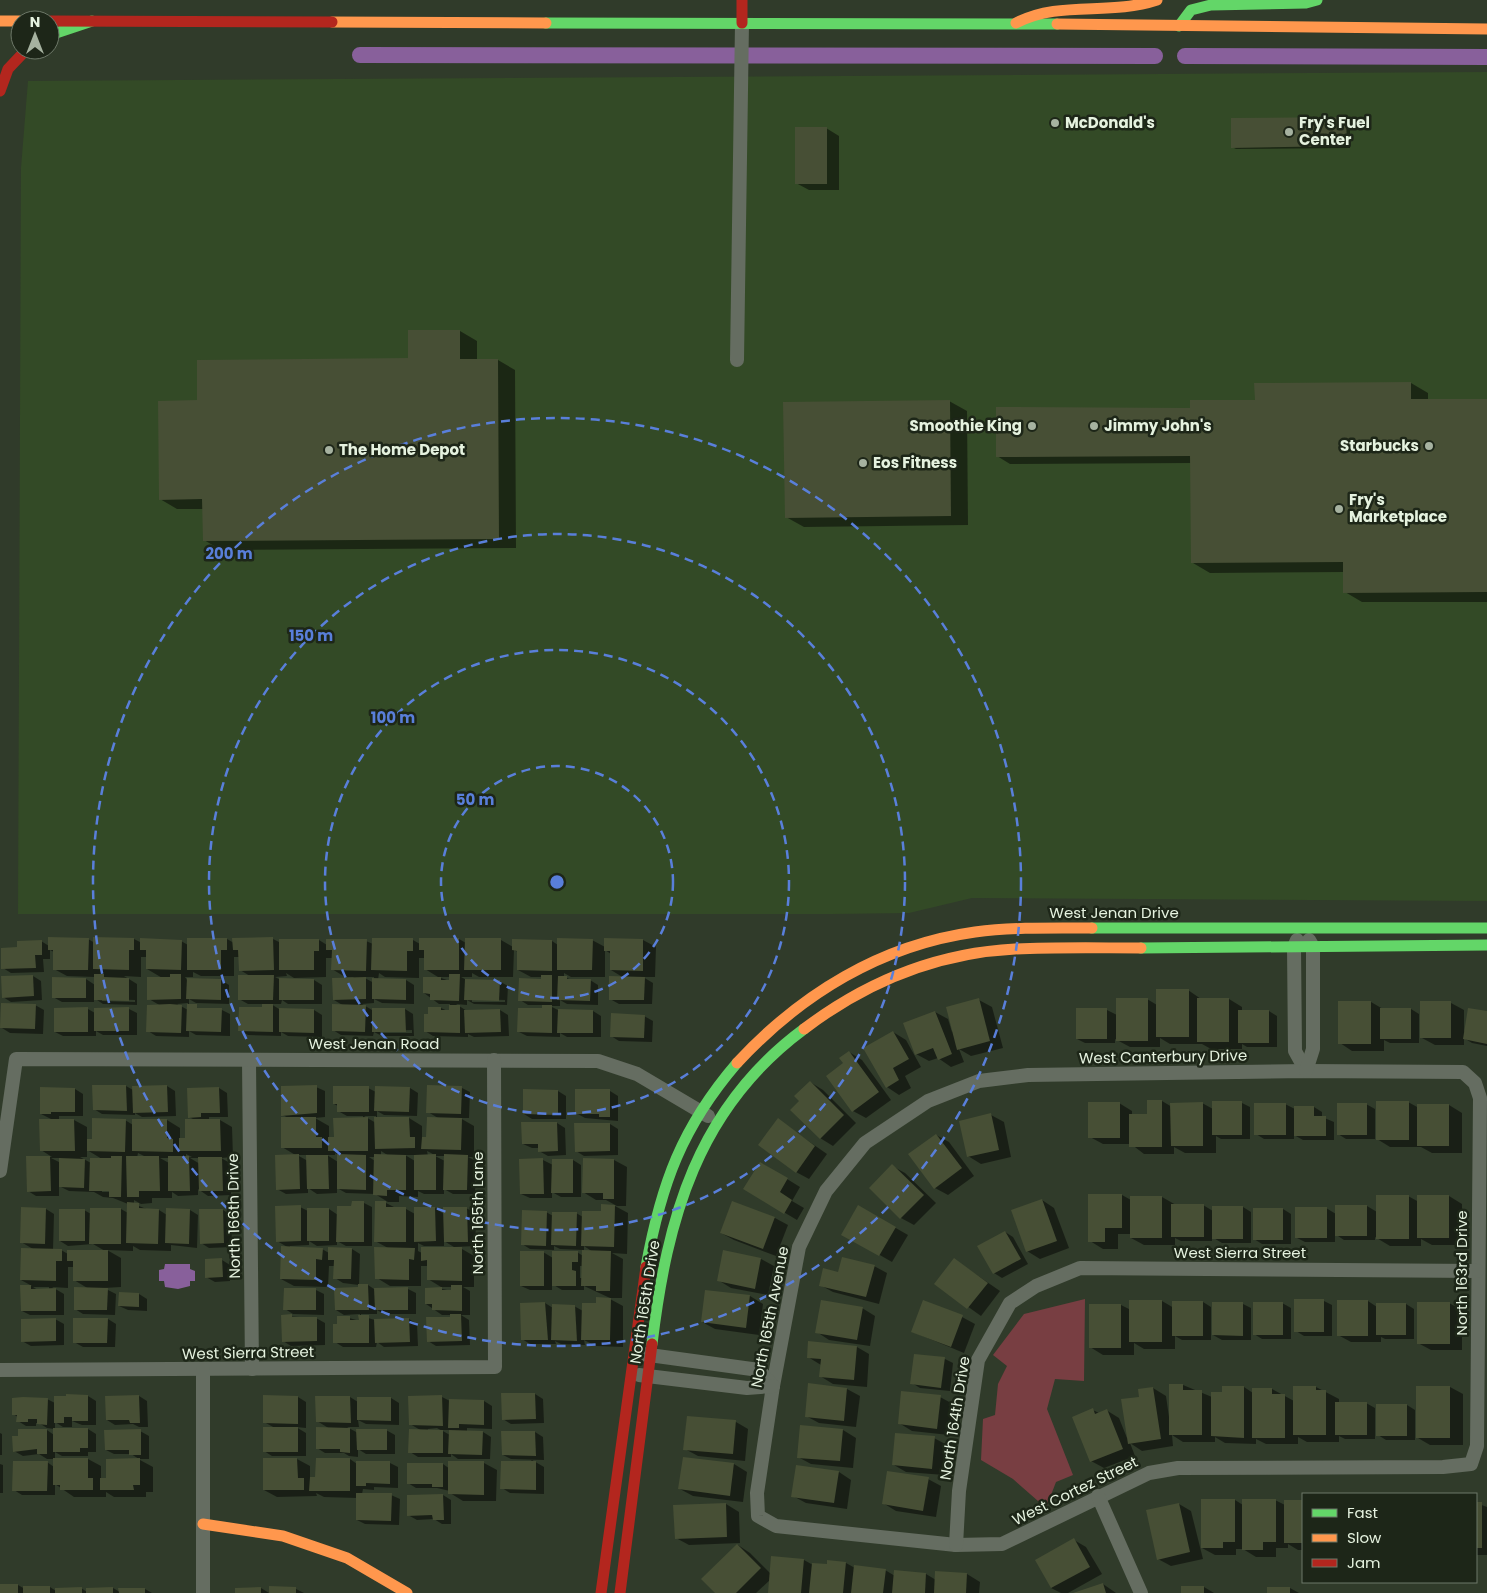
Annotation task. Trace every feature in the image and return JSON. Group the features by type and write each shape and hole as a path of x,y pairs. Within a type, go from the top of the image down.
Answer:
{"main road":[{"path":"742,0 742,23"},
{"path":"1014,24 1028,14 1044,8 1140,7 1156,0"},
{"path":"1180,26 1191,10 1211,5 1306,3 1317,0"},
{"path":"60,31 92,20"},
{"path":"60,21 1014,24 1487,30"},
{"path":"0,91 8,69 17,60"},
{"name":"West Jenan Drive","path":"767,1032 808,998 860,968 913,947 957,935 1020,928 1487,928"},
{"path":"1294,947 1487,945"},
{"name":"North 165th Drive","path":"620,1593 626,1530 663,1269 679,1206 699,1154 717,1122 759,1068 780,1048 849,996 903,972 964,955 1015,949 1294,947"},
{"name":"North 165th Drive","path":"601,1593 633,1352 646,1266 660,1202 679,1149 700,1111 724,1076 767,1032"},
{"path":"203,1524 283,1536 347,1558 407,1593"}],"street":[{"path":"737,360 742,23"},
{"path":"1303,928 1294,947 1295,1051 1306,1071"},
{"path":"1303,928 1313,947 1313,1049 1306,1071"},
{"name":"West Jenan Road","path":"0,1171 16,1059 598,1061 637,1074 717,1122"},
{"name":"North 165th Lane","path":"494,1060 496,1367"},
{"name":"North 166th Drive","path":"249,1061 252,1370"},
{"name":"West Canterbury Drive","path":"865,1143 928,1101 979,1081 1028,1075 1306,1071 1463,1072 1475,1082"},
{"name":"North 163rd Drive","path":"1471,1464 1477,1446 1477,1271 1480,1098 1475,1082"},
{"name":"North 165th Avenue","path":"758,1516 757,1493 773,1386 799,1247 826,1191 865,1143"},
{"name":"West Sierra Street","path":"1010,1303 1036,1286 1080,1268 1477,1271"},
{"name":"North 164th Drive","path":"956,1545 959,1491 978,1360 1010,1303"},
{"path":"633,1352 759,1370 773,1386"},
{"name":"West Sierra Street","path":"0,1370 252,1370 496,1367"},
{"path":"203,1370 203,1593"},
{"path":"630,1374 747,1388 773,1386"},
{"name":"West Cortez Street","path":"758,1516 776,1526 956,1545 1002,1544 1098,1496 1150,1473 1178,1468 1443,1467 1471,1464"},
{"path":"1098,1496 1141,1593"}],"shaded area":[{"path":"1487,72 1487,901 972,898 909,913 18,914 21,168 28,81"},
{"path":"165,1264 190,1264 190,1269 195,1271 195,1281 190,1281 190,1286 178,1289 165,1287 164,1281 159,1281 159,1270 164,1269"},
{"path":"1085,1299 1084,1381 1055,1379 1047,1409 1073,1475 1056,1482 1046,1508 1013,1479 981,1460 983,1419 995,1415 998,1384 1007,1366 993,1355 1024,1314"}],"building":[{"name":"Fry's Fuel Center","path":"1346,117 1347,146 1231,148 1231,118"},
{"path":"795,127 827,127 827,184 795,184"},
{"name":"The Home Depot","path":"408,330 460,330 460,359 498,359 499,539 203,541 202,499 159,500 158,401 197,400 197,360 408,358"},
{"name":"Fry's Marketplace","path":"1411,382 1411,399 1487,399 1487,592 1343,593 1343,562 1191,563 1190,456 996,457 996,407 1190,408 1190,400 1255,400 1254,383"},
{"path":"950,400 951,516 785,518 783,402"},
{"path":"48,937 89,938 88,970 53,970 53,950 48,950"},
{"path":"93,937 134,938 134,950 129,950 129,970 93,969"},
{"path":"273,937 274,970 239,971 238,950 233,950 232,938"},
{"path":"140,938 182,940 181,970 146,969 146,950 140,950"},
{"path":"187,938 227,938 227,950 221,950 221,970 187,970"},
{"path":"372,938 413,938 413,951 407,951 407,971 371,970"},
{"path":"419,938 459,938 459,970 424,970 424,950 419,950"},
{"path":"465,938 501,938 501,970 464,970"},
{"path":"557,938 593,939 592,970 557,970"},
{"path":"604,938 643,939 643,971 610,970 610,951 604,951"},
{"path":"279,939 319,939 319,951 314,951 314,970 279,970"},
{"path":"326,939 367,939 366,971 331,970 332,950 326,950"},
{"path":"512,939 552,940 552,971 517,970 517,951 512,950"},
{"path":"42,940 42,955 35,955 36,968 1,969 1,948 17,947 17,941"},
{"path":"94,974 104,974 104,977 129,978 129,1001 94,1000"},
{"path":"170,974 181,974 181,999 147,1000 147,977 170,977"},
{"path":"449,974 460,974 459,1001 430,1000 430,994 423,993 423,977 441,977 441,980 449,980"},
{"path":"33,975 34,996 2,998 1,976"},
{"path":"238,975 274,975 273,1000 238,1000"},
{"path":"541,975 552,975 552,1002 518,1001 519,978 541,979"},
{"path":"558,976 567,976 567,979 591,979 590,1001 557,1000"},
{"path":"609,976 645,977 644,1000 609,1000"},
{"path":"52,977 86,978 86,998 52,998"},
{"path":"366,977 366,999 333,1000 332,978"},
{"path":"187,978 221,979 221,1000 186,999"},
{"path":"279,978 314,979 314,1000 279,1000"},
{"path":"372,978 406,979 406,1000 372,999"},
{"path":"465,979 500,980 499,1001 464,1000"},
{"path":"1156,989 1189,989 1189,1037 1156,1037"},
{"path":"979,998 990,1041 957,1050 946,1007"},
{"path":"1116,998 1148,998 1148,1041 1116,1041"},
{"path":"1197,998 1229,998 1229,1042 1197,1042"},
{"path":"1338,1001 1371,1001 1371,1044 1338,1044"},
{"path":"1420,1001 1451,1001 1451,1038 1420,1038"},
{"path":"1,1003 36,1004 35,1029 0,1028"},
{"path":"187,1004 197,1004 197,1008 222,1008 221,1032 186,1031"},
{"path":"262,1004 273,1004 273,1032 238,1031 239,1007 262,1007"},
{"path":"332,1004 366,1005 365,1032 332,1031"},
{"path":"147,1005 182,1005 181,1033 146,1032"},
{"path":"449,1005 460,1005 460,1033 424,1032 424,1014 428,1014 428,1007 441,1007 441,1010 449,1010"},
{"path":"542,1005 552,1005 552,1033 517,1032 518,1008 542,1008"},
{"path":"88,1007 88,1032 54,1032 54,1008"},
{"path":"129,1007 129,1031 94,1031 94,1008"},
{"path":"279,1008 314,1009 314,1033 279,1032"},
{"path":"372,1008 405,1008 406,1032 372,1032"},
{"path":"1076,1008 1107,1008 1107,1039 1076,1039"},
{"path":"1380,1008 1411,1008 1411,1039 1380,1039"},
{"path":"1468,1008 1487,1011 1487,1044 1463,1039"},
{"path":"500,1009 501,1032 465,1033 464,1010"},
{"path":"558,1009 593,1010 593,1033 557,1033"},
{"path":"1238,1010 1269,1010 1269,1043 1238,1043"},
{"path":"935,1011 952,1054 938,1060 933,1048 915,1055 903,1023"},
{"path":"611,1013 645,1015 644,1038 610,1037"},
{"path":"893,1031 909,1059 893,1068 899,1080 886,1088 863,1048"},
{"path":"849,1051 879,1092 852,1112 826,1076 843,1063 839,1058"},
{"path":"810,1081 844,1115 820,1139 790,1110 799,1101 794,1096"},
{"path":"92,1085 126,1085 127,1111 93,1110"},
{"path":"167,1085 168,1112 133,1113 132,1086"},
{"path":"317,1085 317,1113 281,1116 281,1086"},
{"path":"427,1085 462,1086 461,1114 426,1113"},
{"path":"333,1086 369,1086 369,1112 337,1112 337,1104 333,1104"},
{"path":"375,1086 410,1087 409,1112 374,1111"},
{"path":"40,1087 75,1088 75,1112 40,1114"},
{"path":"219,1087 220,1113 201,1113 201,1117 188,1118 187,1088"},
{"path":"523,1089 558,1090 558,1115 523,1114"},
{"path":"575,1089 610,1089 610,1117 599,1117 599,1114 575,1114"},
{"path":"1147,1100 1162,1100 1162,1147 1129,1147 1129,1114 1147,1114"},
{"path":"1212,1101 1242,1101 1242,1135 1212,1135"},
{"path":"1376,1101 1409,1101 1409,1140 1376,1140"},
{"path":"1088,1102 1120,1102 1120,1138 1088,1138"},
{"path":"1203,1102 1203,1146 1171,1146 1170,1103"},
{"path":"1254,1103 1286,1103 1286,1135 1254,1135"},
{"path":"1337,1103 1367,1103 1367,1135 1337,1135"},
{"path":"1417,1104 1449,1104 1449,1146 1417,1146"},
{"path":"1294,1106 1314,1106 1314,1116 1326,1116 1326,1136 1294,1136"},
{"path":"991,1113 999,1150 967,1157 959,1121"},
{"path":"281,1117 316,1117 316,1137 322,1137 322,1148 281,1148"},
{"path":"368,1117 368,1151 328,1151 328,1137 334,1137 333,1118"},
{"path":"374,1117 409,1117 410,1137 415,1137 415,1148 375,1149"},
{"path":"427,1117 462,1118 461,1150 421,1149 422,1137 426,1137"},
{"path":"92,1118 126,1119 125,1152 87,1151 87,1139 92,1139"},
{"path":"778,1118 815,1146 796,1173 758,1145"},
{"path":"39,1119 74,1119 75,1151 40,1151"},
{"path":"132,1119 167,1119 167,1138 173,1139 173,1152 132,1151"},
{"path":"185,1119 220,1119 221,1151 179,1151 179,1138 185,1138"},
{"path":"521,1122 557,1122 558,1151 538,1152 538,1144 522,1144"},
{"path":"574,1123 610,1123 610,1151 575,1152"},
{"path":"936,1134 962,1168 934,1189 908,1154"},
{"path":"299,1154 300,1189 276,1190 275,1155"},
{"path":"337,1154 366,1155 366,1190 337,1189"},
{"path":"374,1154 406,1155 406,1190 387,1190 387,1196 373,1195"},
{"path":"436,1154 436,1190 414,1190 414,1155"},
{"path":"444,1154 468,1155 467,1190 443,1190"},
{"path":"306,1155 328,1155 329,1189 307,1189"},
{"path":"26,1156 50,1156 51,1191 27,1192"},
{"path":"111,1156 122,1156 121,1197 109,1197 109,1191 89,1191 90,1158 111,1158"},
{"path":"126,1156 159,1156 160,1191 139,1191 139,1197 127,1197"},
{"path":"168,1156 189,1156 190,1191 168,1191"},
{"path":"198,1157 222,1157 223,1191 199,1191"},
{"path":"59,1158 85,1159 84,1188 59,1187"},
{"path":"543,1158 544,1194 520,1194 519,1159"},
{"path":"583,1158 614,1159 614,1199 603,1199 603,1193 582,1193"},
{"path":"552,1159 573,1159 573,1193 551,1193"},
{"path":"760,1162 788,1178 780,1192 792,1200 784,1214 743,1189"},
{"path":"892,1164 924,1195 900,1219 869,1188"},
{"path":"1088,1194 1122,1194 1122,1228 1105,1228 1105,1242 1088,1242"},
{"path":"1376,1195 1409,1195 1409,1239 1376,1239"},
{"path":"1417,1195 1449,1195 1449,1238 1417,1238"},
{"path":"1130,1196 1162,1196 1162,1238 1130,1238"},
{"path":"1042,1199 1057,1241 1026,1252 1011,1210"},
{"path":"352,1201 364,1201 364,1242 336,1242 337,1206 351,1206"},
{"path":"375,1201 386,1201 386,1207 406,1207 406,1242 374,1242"},
{"path":"732,1201 775,1217 763,1249 720,1233"},
{"path":"127,1202 139,1203 139,1208 159,1209 158,1244 126,1243"},
{"path":"601,1204 615,1205 614,1247 581,1246 582,1211 601,1211"},
{"path":"1171,1204 1204,1204 1204,1237 1171,1237"},
{"path":"301,1205 301,1241 276,1242 275,1206"},
{"path":"858,1205 896,1227 879,1256 841,1235"},
{"path":"1335,1205 1367,1205 1367,1236 1335,1236"},
{"path":"1212,1206 1243,1206 1243,1239 1212,1239"},
{"path":"21,1207 46,1208 45,1244 20,1243"},
{"path":"414,1207 435,1207 436,1241 414,1242"},
{"path":"443,1207 467,1207 468,1242 444,1242"},
{"path":"1295,1207 1327,1207 1327,1238 1295,1238"},
{"path":"90,1208 121,1208 121,1244 89,1244"},
{"path":"166,1208 190,1209 189,1244 165,1243"},
{"path":"307,1208 329,1208 329,1241 307,1241"},
{"path":"1253,1208 1283,1208 1283,1240 1253,1240"},
{"path":"59,1209 85,1209 85,1241 59,1241"},
{"path":"199,1209 223,1209 224,1243 200,1244"},
{"path":"522,1210 547,1211 546,1246 521,1245"},
{"path":"552,1212 577,1212 576,1246 551,1245"},
{"path":"1005,1231 1021,1259 993,1274 977,1246"},
{"path":"281,1246 323,1248 322,1260 316,1259 316,1280 280,1279"},
{"path":"328,1247 352,1248 351,1279 333,1279 334,1260 328,1260"},
{"path":"374,1247 415,1248 414,1260 409,1259 409,1280 375,1279"},
{"path":"421,1247 462,1247 462,1281 427,1280 427,1260 421,1261"},
{"path":"21,1248 62,1249 62,1261 56,1261 56,1281 20,1280"},
{"path":"67,1250 108,1250 108,1281 73,1281 73,1261 67,1261"},
{"path":"582,1250 611,1251 610,1291 596,1291 596,1286 581,1286"},
{"path":"723,1250 761,1258 755,1289 717,1281"},
{"path":"520,1251 544,1251 544,1286 520,1286"},
{"path":"552,1251 578,1251 578,1262 572,1262 572,1270 576,1271 576,1286 552,1286"},
{"path":"842,1257 875,1265 866,1297 819,1286 823,1268 838,1272"},
{"path":"222,1258 223,1277 205,1278 205,1259"},
{"path":"954,1258 988,1283 967,1309 934,1284"},
{"path":"358,1284 368,1284 369,1310 335,1310 334,1288 358,1287"},
{"path":"20,1285 31,1285 31,1289 56,1288 56,1311 21,1311"},
{"path":"451,1285 462,1285 462,1311 432,1310 432,1304 425,1304 425,1288 442,1287 442,1290 451,1290"},
{"path":"74,1287 108,1288 107,1310 74,1310"},
{"path":"408,1287 408,1310 375,1310 374,1288"},
{"path":"284,1288 316,1288 316,1310 283,1310"},
{"path":"705,1290 750,1295 746,1328 701,1322"},
{"path":"119,1292 139,1293 139,1307 118,1306"},
{"path":"596,1297 611,1298 610,1340 581,1340 582,1303 596,1303"},
{"path":"1294,1299 1324,1299 1324,1332 1294,1332"},
{"path":"821,1300 863,1307 857,1340 815,1333"},
{"path":"923,1300 963,1315 951,1347 911,1332"},
{"path":"1129,1300 1162,1300 1162,1342 1129,1342"},
{"path":"1337,1300 1368,1300 1368,1336 1337,1336"},
{"path":"1172,1301 1203,1301 1203,1336 1172,1336"},
{"path":"545,1302 548,1340 521,1340 520,1303"},
{"path":"1212,1302 1243,1302 1243,1336 1212,1335"},
{"path":"1253,1302 1283,1302 1283,1335 1253,1335"},
{"path":"1417,1302 1450,1302 1450,1344 1417,1344"},
{"path":"1376,1303 1406,1303 1406,1335 1376,1335"},
{"path":"552,1304 575,1305 577,1341 551,1340"},
{"path":"1089,1304 1121,1304 1121,1348 1089,1348"},
{"path":"292,1314 292,1317 317,1317 317,1341 282,1342 281,1315"},
{"path":"450,1314 461,1314 462,1341 427,1342 426,1317 450,1317"},
{"path":"358,1315 369,1315 369,1343 333,1343 333,1324 337,1324 337,1316 350,1316 350,1320 359,1320"},
{"path":"56,1318 56,1341 21,1342 21,1319"},
{"path":"73,1318 108,1318 107,1343 73,1343"},
{"path":"409,1318 410,1342 375,1343 374,1319"},
{"path":"808,1341 857,1346 854,1380 819,1377 821,1359 807,1358"},
{"path":"914,1354 945,1357 941,1388 910,1384"},
{"path":"808,1383 847,1388 844,1421 805,1417"},
{"path":"1169,1384 1183,1384 1183,1390 1202,1390 1202,1435 1169,1435"},
{"path":"1222,1386 1244,1386 1244,1438 1211,1436 1211,1392 1222,1392"},
{"path":"1293,1386 1316,1386 1316,1390 1326,1390 1326,1435 1293,1435"},
{"path":"1416,1386 1450,1386 1450,1438 1416,1438"},
{"path":"1153,1387 1161,1439 1128,1444 1121,1399 1139,1397 1138,1389"},
{"path":"1252,1388 1272,1388 1272,1394 1285,1394 1285,1438 1252,1438"},
{"path":"901,1391 941,1395 937,1429 898,1424"},
{"path":"501,1393 535,1393 536,1419 502,1420"},
{"path":"66,1394 88,1395 88,1421 72,1421 72,1417 64,1417 64,1423 54,1423 54,1396 66,1396"},
{"path":"139,1395 140,1423 130,1423 129,1420 106,1420 105,1396"},
{"path":"263,1395 298,1396 298,1424 263,1423"},
{"path":"442,1395 443,1426 409,1425 408,1396"},
{"path":"315,1396 350,1396 351,1423 316,1422"},
{"path":"357,1397 391,1397 391,1421 357,1420"},
{"path":"12,1398 48,1398 47,1425 37,1424 37,1419 28,1419 28,1422 16,1422 17,1415 12,1415"},
{"path":"449,1399 484,1400 484,1425 459,1424 459,1428 448,1428"},
{"path":"1335,1402 1367,1402 1367,1435 1335,1435"},
{"path":"1376,1404 1407,1404 1407,1436 1376,1436"},
{"path":"1093,1408 1095,1414 1107,1409 1123,1449 1090,1462 1072,1417"},
{"path":"687,1416 736,1420 733,1454 683,1450"},
{"path":"800,1425 843,1429 840,1461 797,1458"},
{"path":"263,1427 298,1427 298,1452 263,1452"},
{"path":"316,1427 350,1428 350,1453 340,1452 340,1449 316,1449"},
{"path":"53,1428 88,1428 88,1448 80,1448 80,1452 53,1452"},
{"path":"18,1429 47,1429 47,1454 37,1454 37,1449 13,1452 12,1436 18,1436"},
{"path":"141,1429 141,1455 129,1455 129,1450 105,1450 104,1430"},
{"path":"356,1429 387,1429 387,1450 357,1450"},
{"path":"409,1429 443,1430 443,1453 408,1453"},
{"path":"449,1430 483,1431 482,1455 448,1454"},
{"path":"501,1431 535,1431 536,1456 502,1455"},
{"path":"895,1433 935,1436 932,1469 892,1465"},
{"path":"683,1457 734,1463 730,1496 678,1489"},
{"path":"53,1458 88,1458 88,1478 93,1478 93,1490 60,1490 60,1485 53,1485"},
{"path":"140,1458 140,1485 133,1485 134,1490 100,1490 100,1478 106,1478 106,1459"},
{"path":"263,1458 297,1458 298,1478 304,1478 304,1490 263,1490"},
{"path":"316,1458 350,1458 350,1491 309,1491 310,1477 315,1477"},
{"path":"13,1461 48,1461 47,1491 12,1491"},
{"path":"356,1461 390,1461 390,1484 366,1483 366,1486 356,1486"},
{"path":"448,1461 484,1461 484,1495 448,1494"},
{"path":"501,1461 536,1461 536,1490 500,1489"},
{"path":"407,1463 443,1463 443,1487 432,1487 432,1484 407,1484"},
{"path":"796,1465 839,1471 834,1503 791,1497"},
{"path":"887,1471 929,1477 923,1511 882,1504"},
{"path":"356,1493 392,1493 391,1521 356,1520"},
{"path":"443,1494 444,1520 433,1520 432,1515 407,1516 407,1495"},
{"path":"1201,1499 1235,1499 1235,1542 1223,1542 1223,1548 1201,1548"},
{"path":"1242,1499 1276,1499 1276,1542 1263,1542 1263,1550 1242,1550"},
{"path":"1284,1500 1302,1500 1302,1543 1284,1543"},
{"path":"1477,1502 1482,1502 1482,1548 1477,1548"},
{"path":"726,1503 727,1537 675,1539 673,1505"},
{"path":"1179,1503 1190,1552 1157,1560 1146,1510"},
{"path":"1074,1538 1090,1567 1051,1588 1035,1560"},
{"path":"737,1544 761,1568 736,1593 715,1593 701,1579"},
{"path":"771,1556 804,1559 801,1593 768,1593"},
{"path":"827,1560 846,1562 843,1593 809,1593 812,1563 827,1564"},
{"path":"854,1565 886,1569 883,1593 851,1593"},
{"path":"894,1570 926,1573 925,1593 892,1593"},
{"path":"935,1571 967,1573 966,1593 934,1593"},
{"path":"1103,1583 1106,1593 1073,1593"},
{"path":"0,1584 18,1584 18,1593 0,1593"},
{"path":"23,1586 50,1586 50,1593 23,1593"},
{"path":"269,1586 296,1587 296,1593 269,1593"},
{"path":"1181,1586 1204,1586 1204,1593 1181,1593"},
{"path":"82,1587 82,1593 55,1593 55,1588"},
{"path":"113,1587 113,1593 86,1593 86,1588"},
{"path":"261,1587 261,1593 235,1593 235,1588"},
{"path":"1267,1587 1290,1587 1290,1593 1267,1593"},
{"path":"118,1588 145,1588 145,1593 119,1593"}],"waterway":[{"path":"360,55 1155,56"},
{"path":"1185,56 1487,57"}],"traffic: fast":[{"path":"1179,26 1191,10 1211,5 1306,3 1317,0"},
{"path":"60,32 92,21"},
{"path":"546,23 1057,24"},
{"path":"1092,928 1487,928"},
{"path":"1141,948 1487,945"},
{"path":"652,1344 658,1298 667,1253 678,1210 694,1169 713,1130 737,1094 767,1060 804,1029"},
{"path":"646,1267 659,1209 676,1158 702,1110 737,1063"}],"traffic: slow":[{"path":"1016,23 1050,12 1139,5 1157,0"},
{"path":"0,21 10,21"},
{"path":"332,22 546,23"},
{"path":"1057,24 1487,29"},
{"path":"737,1063 788,1015 816,995 845,976 907,948 940,939 990,930 1092,928"},
{"path":"804,1029 852,997 877,984 930,964 958,957 1015,949 1141,948"},
{"path":"203,1524 283,1536 347,1558 407,1593"}],"traffic: jam":[{"path":"742,0 742,23"},
{"path":"60,21 332,22"},
{"path":"0,91 8,69 17,60"},
{"path":"601,1593 646,1267"},
{"path":"620,1593 652,1344"}],"place":[{"name":"McDonald's","path":"1055,123"},
{"name":"Fry's Fuel Center","path":"1289,132"},
{"name":"Smoothie King","path":"1032,426"},
{"name":"Jimmy John's","path":"1094,426"},
{"name":"Starbucks","path":"1429,446"},
{"name":"The Home Depot","path":"329,450"},
{"name":"Eos Fitness","path":"863,463"},
{"name":"Fry's Marketplace","path":"1339,509"}]}
